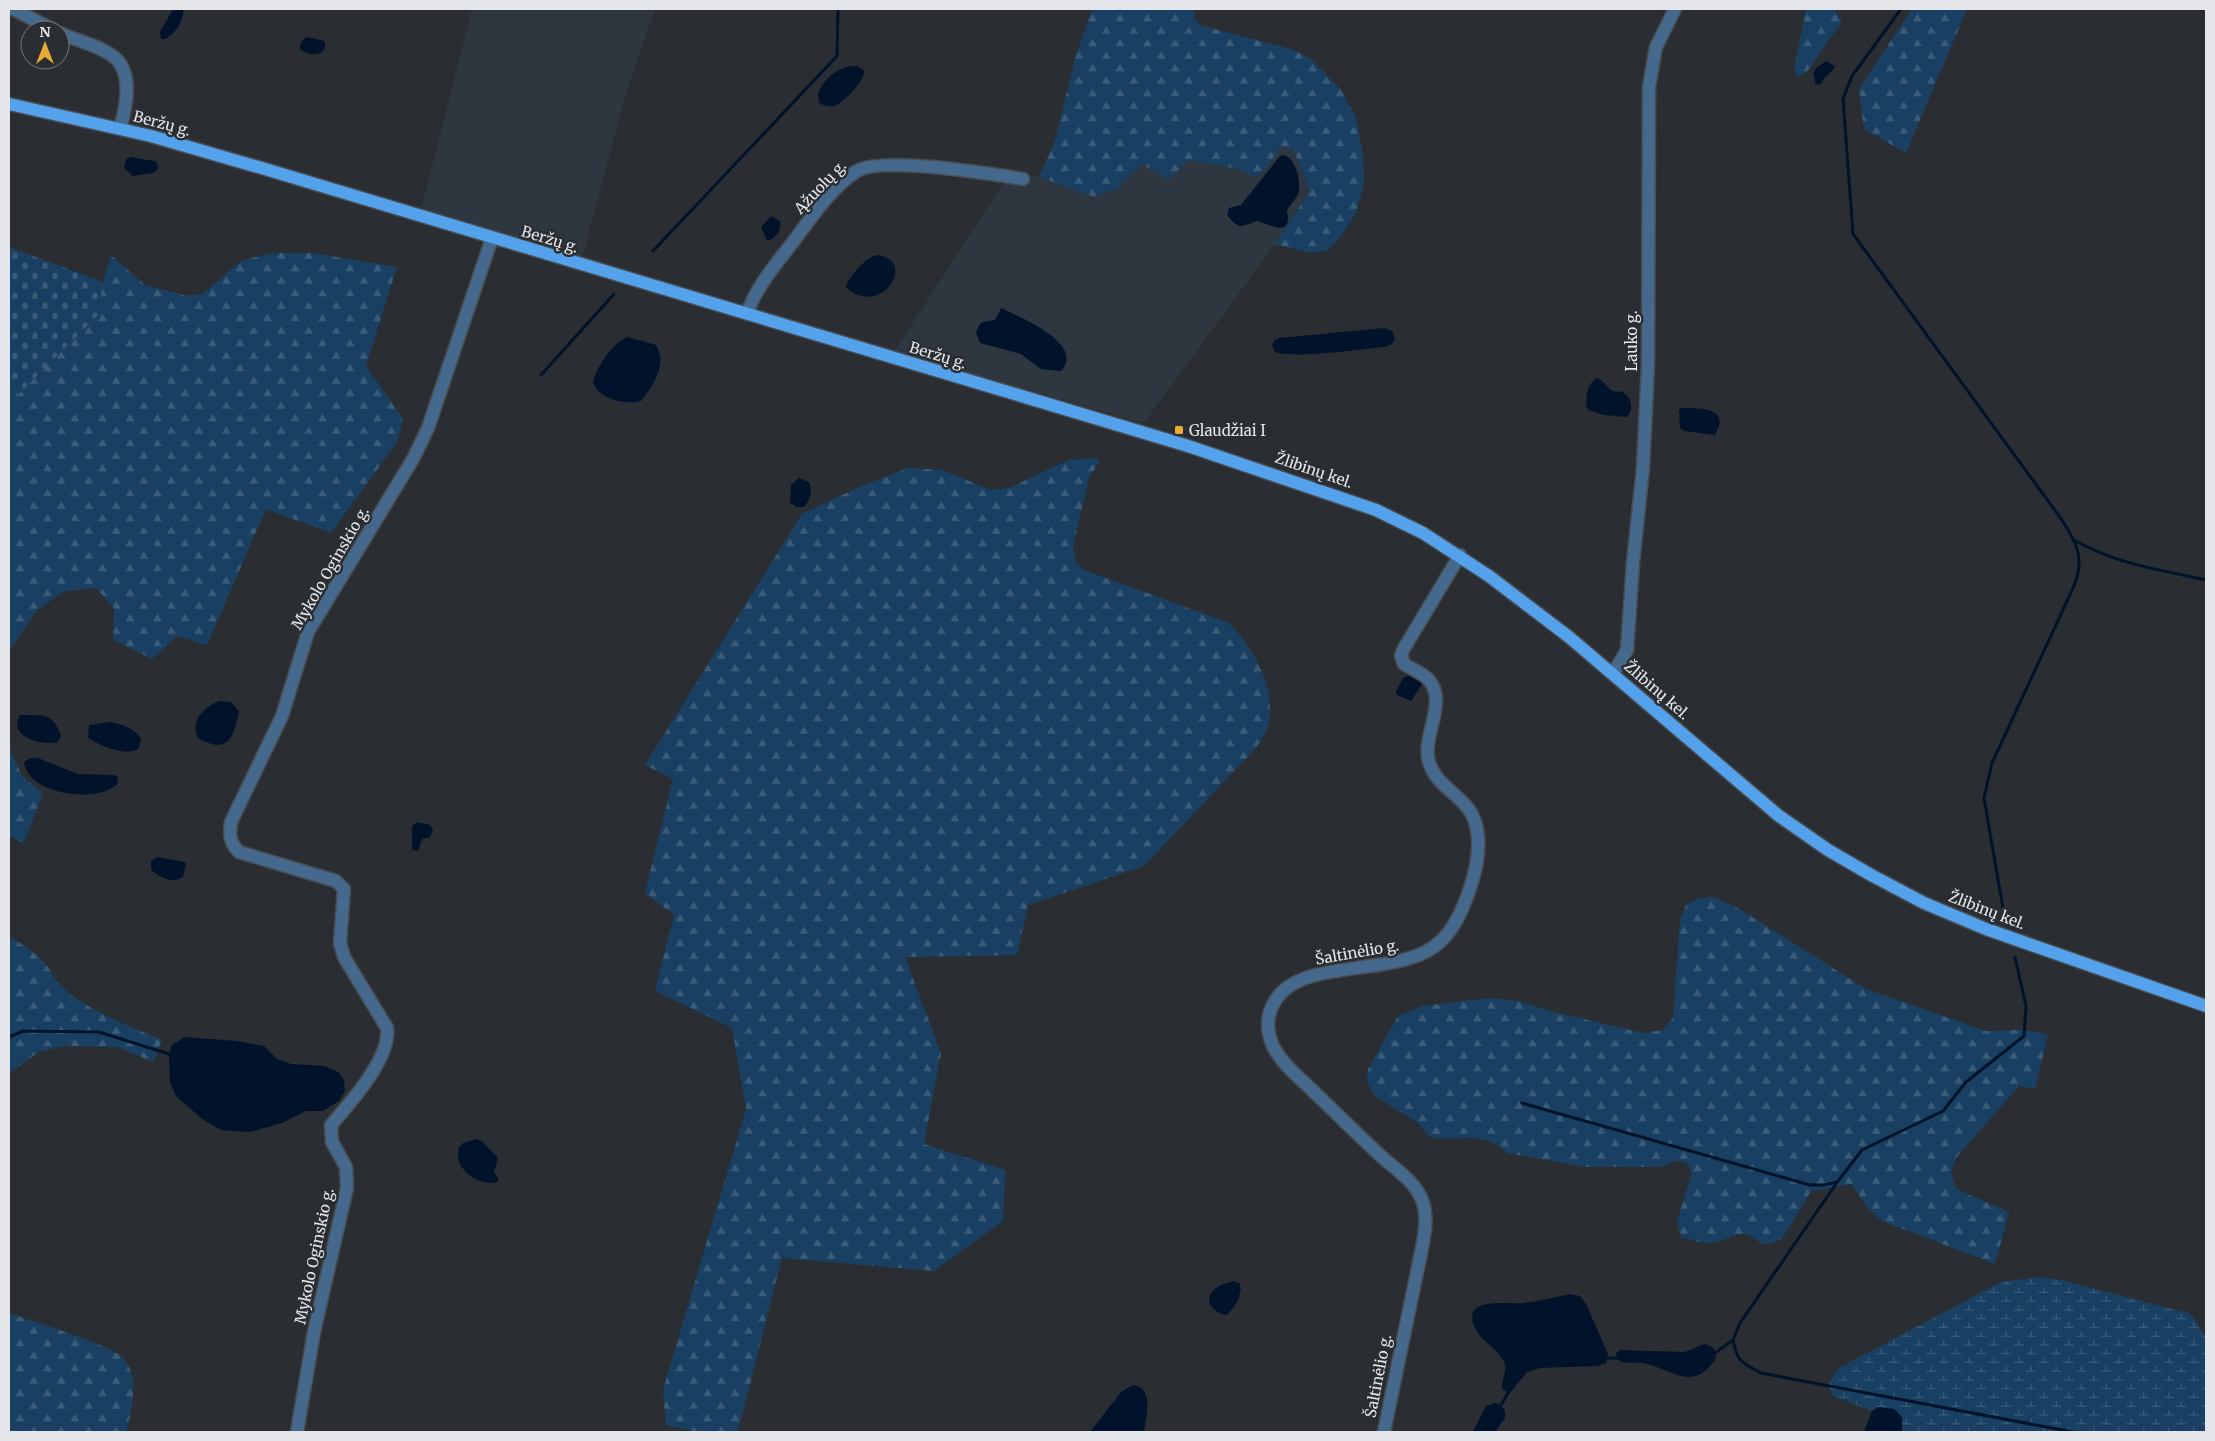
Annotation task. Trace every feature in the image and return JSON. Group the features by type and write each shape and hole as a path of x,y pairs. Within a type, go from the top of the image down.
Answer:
{"main road":[{"name":"Beržų g.","path":"9,104 120,128 265,168 1080,414"},
{"name":"Žlibinų kel.","path":"1080,414 1188,446 1351,500 1400,520 1460,555 1528,605 1613,674 1779,816 1828,850 1924,903 1986,929 2206,1006"}],"street":[{"path":"13,9 34,20"},
{"name":"Lauko g.","path":"1613,674 1626,650 1643,458 1648,365 1649,87 1656,48 1675,9"},
{"path":"70,37 114,56 119,62 126,85 126,100 120,128"},
{"name":"Ąžuolų g.","path":"747,314 754,296 814,213 848,177 859,170 881,166 966,169 1023,179"},
{"name":"Mykolo Oginskio g.","path":"297,1432 314,1332 347,1188 346,1167 332,1142 331,1125 367,1084 388,1037 386,1028 344,957 340,943 344,889 336,881 239,852 232,844 230,834 231,822 282,716 308,632 413,459 428,428 492,238"},
{"name":"Šaltinėlio g.","path":"1384,1432 1422,1248 1425,1211 1421,1198 1414,1186 1364,1141 1283,1062 1270,1038 1268,1021 1271,1008 1291,984 1326,972 1407,961 1424,954 1441,942 1454,927 1463,909 1477,860 1477,830 1474,816 1468,806 1439,781 1432,771 1428,759 1428,746 1435,709 1436,697 1434,688 1428,680 1404,664 1401,656 1460,555"}],"shaded area":[{"path":"176,9 183,10 178,27 165,39 161,39 160,32 172,11"},
{"path":"472,9 655,9 625,96 582,259 421,210"},
{"path":"308,37 324,41 324,50 321,53 313,54 300,49 302,41"},
{"path":"1826,61 1835,66 1821,84 1816,85 1813,74 1816,68"},
{"path":"857,66 864,70 862,79 855,89 836,105 828,106 819,103 818,93 827,79 840,69"},
{"path":"1282,146 1294,151 1310,191 1275,244 1144,423 894,352 1010,173 1039,177 1094,197 1116,189 1141,164 1169,179 1188,160 1238,169 1255,177 1261,174"},
{"path":"1280,156 1288,157 1295,165 1299,184 1297,196 1287,211 1287,225 1279,228 1257,221 1243,226 1234,223 1227,215 1229,208 1241,205"},
{"path":"131,157 154,161 157,163 158,169 153,173 133,176 124,168 126,159"},
{"path":"771,216 780,221 780,228 776,236 767,241 761,227"},
{"path":"877,255 888,258 894,264 893,281 880,294 869,297 851,292 846,286 851,277 863,263"},
{"path":"1001,308 1035,325 1058,342 1065,351 1066,361 1061,371 1041,369 1021,354 980,343 976,333 979,325 982,322 995,320"},
{"path":"1384,328 1392,331 1395,339 1392,344 1385,347 1328,353 1285,354 1275,352 1272,346 1274,341 1279,338"},
{"path":"628,337 656,345 659,352 660,367 658,374 641,401 613,400 601,393 593,382 606,356 616,344"},
{"path":"1597,378 1613,391 1622,392 1628,397 1631,403 1631,411 1627,417 1604,415 1588,410 1587,392"},
{"path":"1682,408 1704,409 1717,414 1719,426 1715,435 1684,431 1680,428 1679,410"},
{"path":"799,478 809,482 811,488 808,502 804,507 797,507 790,503 791,485"},
{"path":"1410,675 1422,682 1411,701 1397,695 1396,692 1403,678"},
{"path":"220,701 231,702 239,711 232,736 223,744 216,745 198,738 196,726 197,720 204,710"},
{"path":"20,715 46,716 58,728 61,736 58,742 43,743 22,734 18,729 17,723"},
{"path":"111,722 135,732 141,739 139,748 128,752 120,751 106,747 88,738 89,725"},
{"path":"31,758 38,758 78,774 114,775 118,777 117,785 104,792 89,794 66,793 54,790 34,780 27,772 24,762"},
{"path":"418,822 430,825 433,830 430,837 422,839 418,851 412,850 412,826"},
{"path":"157,857 185,862 183,877 170,880 151,870 151,861"},
{"path":"185,1037 237,1041 264,1046 277,1059 291,1064 325,1066 338,1072 344,1080 345,1091 339,1101 323,1111 306,1111 282,1123 250,1132 221,1130 202,1119 176,1096 170,1082 169,1054 172,1045"},
{"path":"477,1139 482,1141 498,1158 494,1172 499,1180 494,1183 487,1183 473,1178 462,1168 459,1162 459,1147 463,1143"},
{"path":"1234,1281 1240,1284 1241,1288 1235,1305 1227,1315 1217,1312 1213,1309 1209,1297 1218,1287"},
{"path":"1570,1294 1580,1296 1586,1304 1608,1354 1606,1363 1598,1366 1540,1368 1527,1372 1510,1393 1503,1390 1502,1383 1505,1364 1499,1354 1482,1338 1475,1328 1472,1318 1474,1310 1488,1304 1524,1303"},
{"path":"1706,1344 1714,1348 1716,1358 1707,1369 1699,1375 1691,1377 1673,1374 1643,1363 1625,1363 1617,1358 1616,1353 1620,1350 1684,1352"},
{"path":"1133,1385 1140,1387 1147,1397 1144,1432 1090,1432 1121,1392"},
{"path":"1495,1403 1501,1405 1505,1411 1505,1418 1495,1432 1473,1432 1486,1406"},
{"path":"1878,1407 1894,1409 1902,1417 1902,1432 1864,1432 1872,1411"}],"green space":[{"path":"1092,9 1195,9 1194,18 1200,25 1294,50 1311,59 1342,91 1356,118 1363,154 1364,184 1356,213 1339,239 1326,251 1310,253 1275,244 1310,191 1294,151 1282,146 1261,174 1255,177 1238,169 1188,160 1169,180 1142,164 1116,189 1094,197 1039,177 1055,141 1076,55"},
{"path":"1806,9 1834,9 1842,21 1807,72 1797,77 1794,69"},
{"path":"1912,9 1967,9 1906,153 1864,129 1859,89"},
{"path":"9,247 103,282 98,315 19,394 9,387"},
{"path":"271,253 312,253 397,267 366,366 403,419 397,442 331,533 266,509 207,645 177,636 152,659 113,640 114,608 96,588 64,591 36,611 9,651 9,387 19,393 103,282 111,255 145,285 187,296 202,294 241,261"},
{"path":"1097,458 1099,462 1089,478 1073,546 1076,563 1084,570 1229,623 1247,645 1262,671 1270,700 1270,715 1266,732 1255,749 1144,866 1028,905 1017,955 905,957 941,1053 924,1144 1005,1170 1003,1221 934,1271 782,1258 738,1432 698,1432 666,1425 663,1390 746,1109 732,1028 655,991 674,915 645,893 673,779 645,765 802,514 857,488 908,468 942,470 991,490 1009,488 1069,460"},
{"path":"9,747 22,776 43,793 24,843 9,836"},
{"path":"1714,897 1740,909 1866,989 1986,1031 2025,1030 2048,1035 2035,1089 2019,1086 1956,1158 1951,1172 1956,1189 2009,1212 1995,1264 1882,1221 1867,1207 1851,1184 1811,1191 1782,1239 1770,1244 1761,1244 1747,1234 1736,1235 1716,1242 1698,1242 1681,1237 1677,1221 1692,1173 1686,1162 1676,1161 1660,1167 1585,1167 1507,1153 1490,1141 1481,1139 1431,1138 1418,1123 1375,1096 1367,1082 1368,1069 1398,1016 1423,1006 1489,998 1519,1001 1554,1012 1643,1033 1662,1030 1673,1018 1680,921 1686,905 1699,898"},
{"path":"9,937 27,947 39,957 61,986 72,995 109,1017 162,1040 153,1062 118,1047 63,1046 39,1052 9,1073"},
{"path":"2038,1277 2062,1280 2191,1314 2206,1338 2206,1432 1902,1432 1903,1425 1878,1407 1872,1411 1833,1396 1828,1384 1839,1368 2001,1282"},
{"path":"9,1313 103,1346 123,1358 128,1365 133,1384 132,1404 126,1432 9,1432"}],"waterway":[{"path":"653,251 837,56 838,9"},
{"path":"1901,9 1852,76 1843,99 1853,234 2062,520 2072,536 2079,559 2079,568 2074,586 1992,763 1984,798 2005,920"},
{"path":"541,375 614,294"},
{"path":"2076,541 2123,561 2206,580"},
{"path":"1715,1353 1733,1340 1740,1323 1838,1181 1862,1150 1943,1111 1966,1082 2024,1036 2026,1006 2015,957"},
{"path":"9,1037 23,1031 99,1032 169,1054"},
{"path":"1522,1103 1810,1185 1824,1185 1837,1182"},
{"path":"1733,1340 1736,1353 1741,1361 1761,1373 2073,1432"},
{"path":"1606,1358 1620,1358"},
{"path":"1500,1407 1509,1391"}],"place":[{"name":"Glaudžiai I","path":"1179,430"}]}
